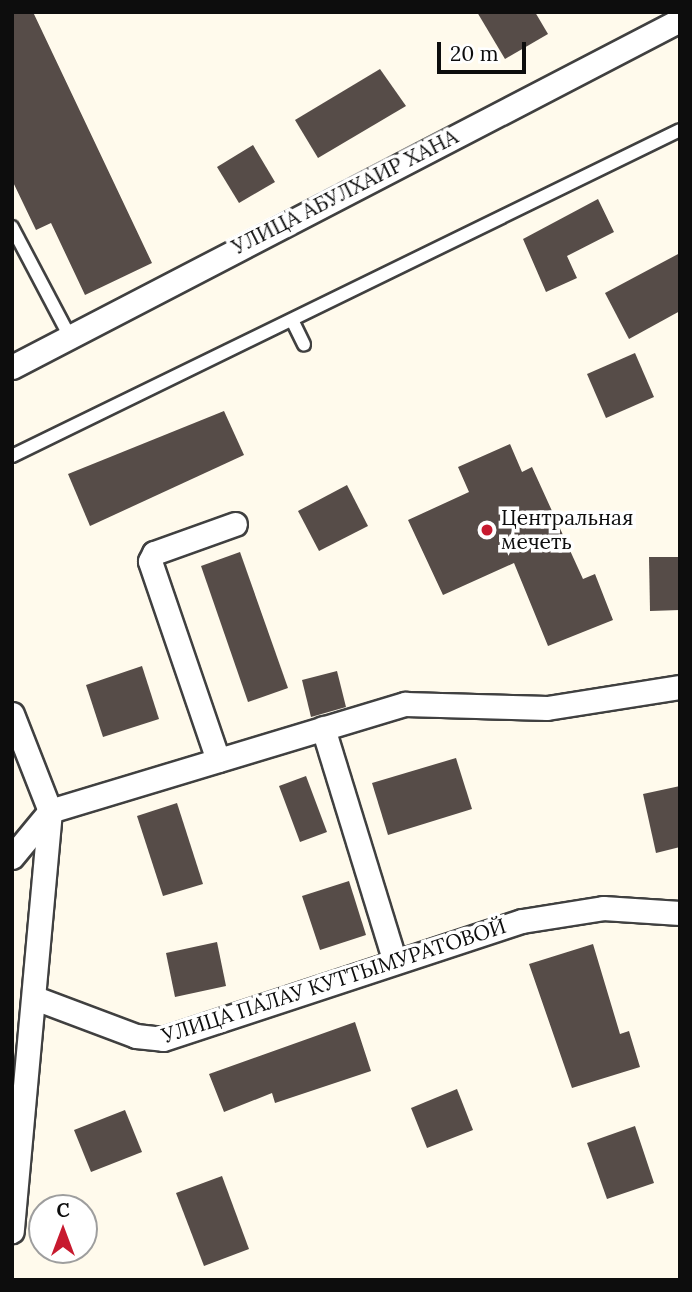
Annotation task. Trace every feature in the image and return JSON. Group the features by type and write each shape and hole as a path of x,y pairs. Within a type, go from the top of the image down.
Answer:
{"street":[{"name":"УЛИЦА АБУЛХАИР ХАНА","path":"12,367 680,20"},
{"path":"218,760 150,561 154,553 235,524"},
{"path":"12,857 50,811 405,704 437,701 500,710 680,687"},
{"path":"12,714 50,811 12,1231"},
{"path":"323,728 394,959"},
{"name":"УЛИЦА ПАЛАУ КУТТЫМУРАТОВОЙ","path":"35,998 136,1036 163,1039 394,959 564,913 603,908 680,913"}],"lane":[{"path":"12,456 293,322 680,130"},
{"path":"12,227 69,337"},
{"path":"293,322 304,345"}],"building":[{"path":"12,12 33,12 152,263 85,295 51,223 36,230 12,180"},
{"path":"477,12 535,12 548,34 505,59"},
{"path":"380,69 406,106 318,158 295,120"},
{"path":"253,145 275,182 239,203 217,167"},
{"path":"598,199 614,232 567,256 577,278 546,292 523,239"},
{"path":"680,253 680,311 629,339 605,293"},
{"path":"635,353 654,397 606,418 587,374"},
{"path":"224,411 244,455 90,526 68,474"},
{"name":"Центральная мечеть","path":"510,444 522,472 532,467 583,579 595,574 613,620 548,646 514,563 443,595 408,520 469,492 458,467"},
{"path":"347,485 368,526 319,551 298,511"},
{"path":"240,552 288,688 248,702 201,566"},
{"path":"649,557 680,557 680,610 650,611"},
{"path":"142,666 159,719 103,737 86,685"},
{"path":"337,671 346,707 311,717 302,680"},
{"path":"456,758 472,809 388,835 372,783"},
{"path":"306,776 327,832 300,842 279,786"},
{"path":"680,786 680,847 656,853 643,794"},
{"path":"177,803 203,884 163,896 137,816"},
{"path":"349,881 366,935 320,950 302,896"},
{"path":"217,942 226,986 175,997 166,953"},
{"path":"593,944 620,1034 629,1031 640,1067 572,1088 529,964"},
{"path":"355,1022 371,1071 275,1103 272,1093 224,1112 209,1074"},
{"path":"457,1089 473,1130 427,1148 411,1108"},
{"path":"125,1110 142,1152 91,1172 74,1130"},
{"path":"635,1126 654,1183 607,1199 587,1143"},
{"path":"222,1176 249,1249 204,1266 176,1193"}],"place":[{"name":"Центральная мечеть","path":"487,530"}]}
